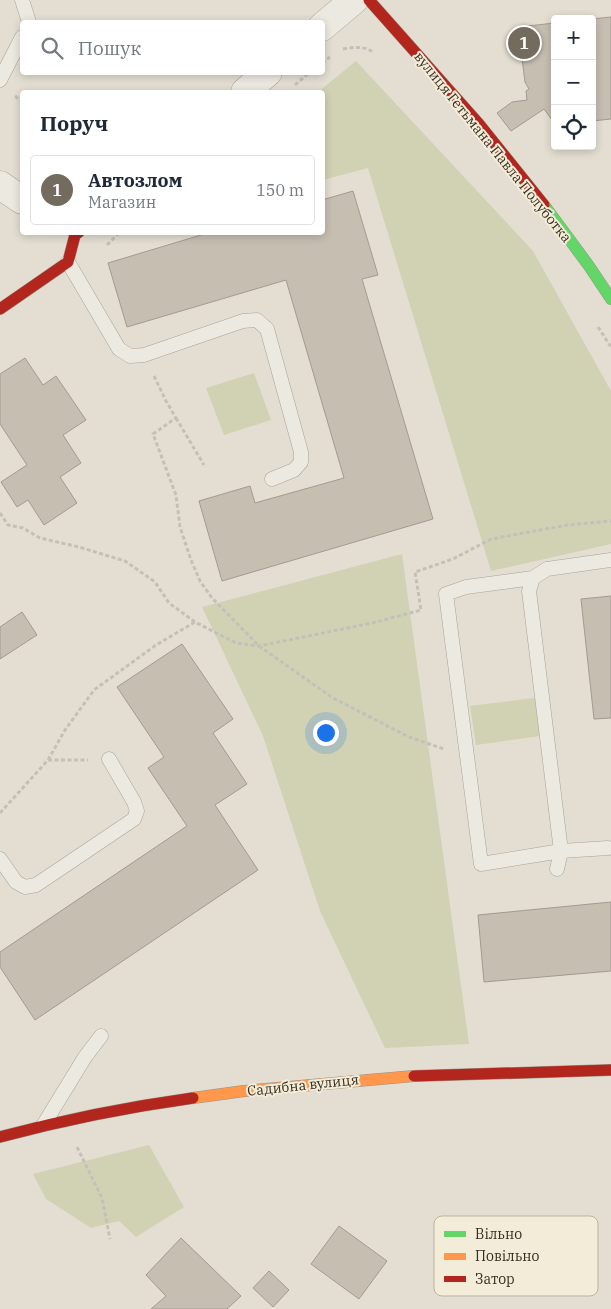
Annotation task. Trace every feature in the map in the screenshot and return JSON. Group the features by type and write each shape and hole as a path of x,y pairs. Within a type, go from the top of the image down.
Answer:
{"street":[{"path":"325,24 354,0"},
{"name":"вулиця Гетьмана Павла Полуботка","path":"369,0 459,100 532,189 582,254 611,299"},
{"path":"247,90 265,75"},
{"path":"0,185 20,199"},
{"path":"0,309 68,262 75,235"},
{"name":"Садибна вулиця","path":"0,1137 44,1125 156,1103 244,1091 401,1076 611,1070"}],"lane":[{"path":"22,0 28,20"},
{"path":"0,80 20,41"},
{"path":"68,262 119,349 130,356 144,354 243,321 257,320 267,329 301,452 301,462 294,470 272,479"},
{"path":"608,848 561,851 481,864 446,594 466,587 534,578 547,569 611,560"},
{"path":"534,578 530,591 561,851 557,869"},
{"path":"0,859 16,882 25,887 36,885 134,819 136,811 134,802 108,760"},
{"path":"44,1125 85,1057 101,1036"}],"path":[{"path":"325,60 337,51 355,46 369,49 380,55"},
{"path":"292,88 307,75"},
{"path":"596,323 611,347"},
{"path":"144,354 166,401 204,465"},
{"path":"176,418 153,434 176,495 180,527 190,560 200,581 212,598 259,646 333,698 409,737 449,750"},
{"path":"0,513 8,525 23,528 40,538 79,547 124,561 155,582 168,603 195,622 236,643 259,646 372,623 421,610 415,572 453,559 491,540 567,525 611,521"},
{"path":"0,813 48,760 65,730 94,690 156,645 195,622"},
{"path":"48,760 108,760"},
{"path":"77,1146 102,1198 110,1239"}],"green space":[{"path":"356,61 533,251 611,391 611,544 491,571 368,168 325,179 325,90 320,90"},
{"path":"254,373 271,420 224,435 206,388"},
{"path":"402,554 469,1044 385,1048 320,911 263,736 202,607"},
{"path":"535,698 540,736 476,745 470,706"},
{"path":"149,1145 184,1207 136,1237 119,1221 91,1228 46,1199 33,1174"}],"building":[{"path":"611,17 611,119 596,121 596,60 596,19"},
{"path":"551,23 551,119 544,109 511,131 497,113 512,102 527,100 526,91 529,89 525,82 518,27"},
{"path":"353,191 378,275 362,279 433,519 222,581 199,501 250,486 255,503 344,478 286,280 127,327 108,263 201,235 325,235 325,199"},
{"path":"25,358 43,385 56,376 86,420 63,435 81,463 60,477 77,503 44,525 28,500 17,507 1,482 27,465 0,424 0,374"},
{"path":"611,596 611,718 594,719 581,599"},
{"path":"22,612 37,635 0,659 0,627"},
{"path":"182,644 233,719 213,733 247,784 215,805 258,870 35,1020 0,967 0,952 187,826 148,768 164,757 117,687"},
{"path":"611,902 611,971 484,982 478,915"},
{"path":"339,1226 387,1261 359,1299 311,1264"},
{"path":"181,1238 241,1296 227,1309 151,1309 166,1296 146,1275"},
{"path":"269,1271 289,1290 273,1307 253,1288"}],"traffic: fast":[{"path":"544,205 611,299"}],"traffic: slow":[{"path":"193,1098 244,1091 414,1076"}],"traffic: jam":[{"path":"369,0 479,124 544,205"},
{"path":"0,309 68,262 75,235"},
{"path":"414,1076 611,1070"},
{"path":"0,1137 96,1114 193,1098"}],"place":[{"name":"Автозлом","path":"524,43"}]}
